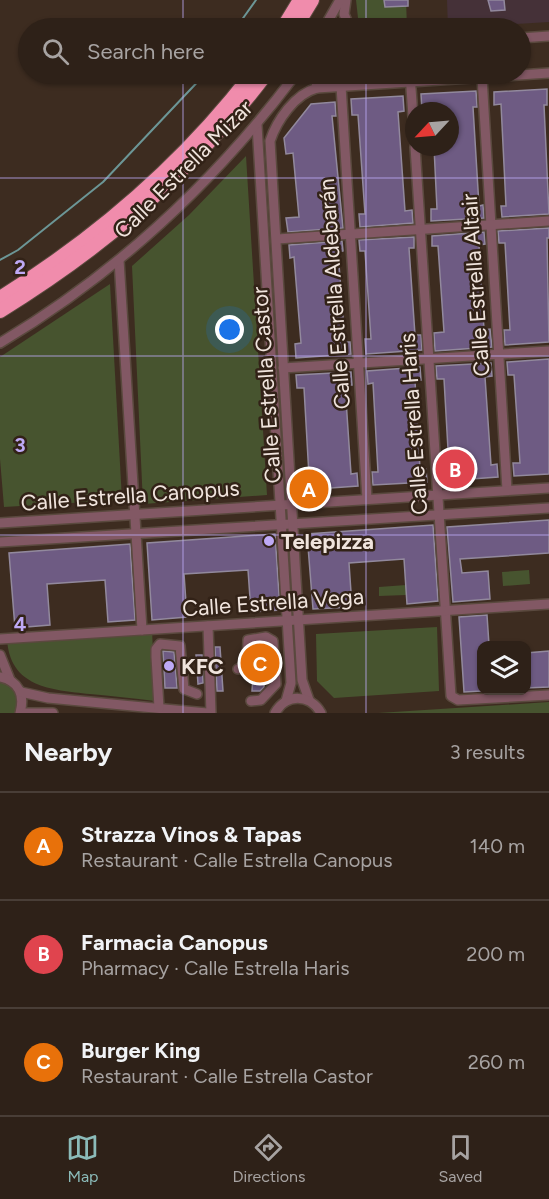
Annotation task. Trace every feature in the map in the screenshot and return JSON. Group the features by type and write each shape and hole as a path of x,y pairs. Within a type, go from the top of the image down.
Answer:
{"highway":[{"path":"289,18 300,0"},
{"path":"301,18 312,0"},
{"path":"0,298 59,260 137,199 200,138 244,84"},
{"path":"0,311 102,243 143,208 208,145 258,84"}],"street":[{"path":"330,18 340,0"},
{"path":"346,0 346,18"},
{"path":"531,37 549,36"},
{"path":"531,74 549,73"},
{"name":"Calle Estrella Mizar","path":"0,343 46,315 119,261 172,215 257,125 289,84"},
{"path":"316,84 317,88 358,84"},
{"path":"411,84 412,102"},
{"name":"Calle Estrella Altair","path":"482,84 489,225 507,490"},
{"name":"Calle Estrella Aldebarán","path":"340,86 367,499"},
{"name":"Calle Estrella Castor","path":"309,700 302,682 270,141 275,125 300,97 317,88"},
{"name":"Calle Estrella Castor","path":"257,125 291,683 286,701"},
{"name":"Calle Estrella Haris","path":"416,156 449,690 453,698 458,700 549,695"},
{"path":"277,239 549,222"},
{"path":"119,261 142,630"},
{"path":"283,368 549,351"},
{"name":"Calle Estrella Canopus","path":"0,524 549,488"},
{"name":"Calle Estrella Canopus","path":"0,541 549,508"},
{"path":"0,524 0,541"},
{"name":"Calle Estrella Vega","path":"0,639 549,604"},
{"path":"21,692 48,698 209,713 208,626"},
{"path":"238,669 247,666 248,640 266,638 273,641 276,684 261,700 251,701"},
{"path":"159,708 156,649 160,644 180,646 184,689 197,694"},
{"path":"0,656 10,680 21,692 23,703 20,713"},
{"path":"0,677 10,680"},
{"path":"274,713 286,701 300,698 309,700 321,713"},
{"path":"26,713 53,713"}],"shaded area":[{"path":"447,0 549,0 549,22 531,23 531,18 448,18"}],"green space":[{"path":"356,0 406,0 407,18 358,18"},
{"path":"246,156 267,495 143,504 132,266 189,215"},
{"path":"110,284 122,500 4,507 0,459 0,357"},
{"path":"529,570 530,584 503,586 502,572"},
{"path":"406,585 406,595 379,596 379,587"},
{"path":"437,627 439,691 334,698 317,681 316,634"},
{"path":"152,629 155,701 61,690 35,683 15,667 7,638"},
{"path":"0,681 10,686 16,693 15,713 0,713"},
{"path":"549,702 549,713 378,713"}],"building":[{"path":"384,0 408,0 408,6 385,7"},
{"path":"488,0 504,0 505,10 491,11"},
{"path":"547,89 547,105 544,105 549,214 502,217 501,206 506,206 501,104 494,105 494,92"},
{"path":"476,91 477,107 473,107 479,206 483,205 484,218 431,221 431,209 437,209 434,156 459,156 459,102 421,102 421,94"},
{"path":"403,96 404,111 398,112 405,211 412,210 413,223 360,227 359,214 365,214 358,115 352,115 351,99"},
{"path":"335,102 336,116 332,116 343,228 288,232 286,218 299,217 293,153 286,154 284,138 311,104"},
{"path":"549,228 549,238 547,238 549,342 505,345 504,330 510,330 505,243 499,243 498,231"},
{"path":"484,232 485,244 479,245 484,330 490,329 492,347 435,351 434,333 444,332 438,246 432,246 432,236"},
{"path":"414,237 414,248 409,248 415,335 421,335 422,350 366,354 365,339 371,339 365,251 360,251 359,240"},
{"path":"342,241 343,251 338,252 345,342 350,342 351,354 296,358 295,344 301,343 294,257 290,258 289,245"},
{"path":"549,359 549,474 514,476 513,463 520,463 514,375 508,375 507,362"},
{"path":"491,363 492,376 485,377 491,465 497,464 498,477 444,481 443,468 449,467 444,379 437,379 436,366"},
{"path":"420,367 421,380 415,381 420,469 426,469 427,482 373,485 372,472 378,472 373,383 368,384 367,371"},
{"path":"351,372 352,385 345,385 351,474 357,473 358,486 303,490 303,477 309,476 304,388 297,388 296,375"},
{"path":"549,520 549,553 460,559 462,573 488,571 490,599 453,602 447,527"},
{"path":"433,525 438,601 407,604 404,559 349,563 352,607 313,609 307,534"},
{"path":"275,534 280,610 251,612 248,570 184,574 187,617 152,620 147,543"},
{"path":"130,544 135,620 108,622 105,580 47,584 50,625 15,628 9,553"},
{"path":"487,615 489,641 477,641 477,691 464,692 459,617"},
{"path":"265,644 269,680 264,681 264,687 260,691 252,691 255,646"},
{"path":"215,647 220,647 223,691 217,691"},
{"path":"163,651 174,652 177,688 165,688"},
{"path":"549,651 549,687 531,688 531,653"},
{"path":"196,655 202,655 203,683 198,684"}],"waterway":[{"path":"243,18 256,0"},
{"path":"0,260 18,250 103,182 196,84"}],"place":[{"name":"Farmacia Canopus","path":"455,469"},
{"name":"Strazza Vinos & Tapas","path":"309,489"},
{"name":"Telepizza","path":"269,541"},
{"name":"Burger King","path":"260,663"},
{"name":"KFC","path":"169,666"}]}
